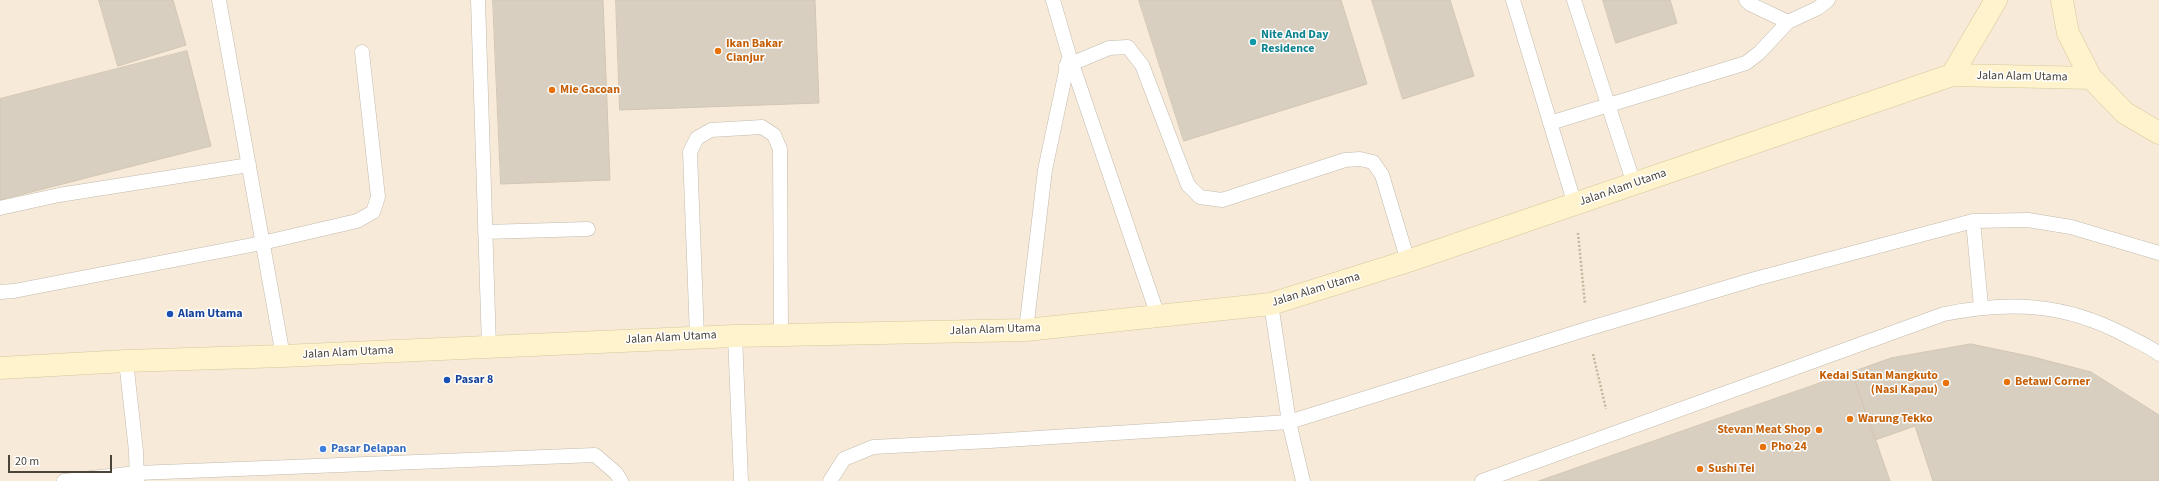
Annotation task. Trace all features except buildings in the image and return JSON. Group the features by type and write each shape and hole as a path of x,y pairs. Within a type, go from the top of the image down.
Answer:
{"main road":[{"name":"Jalan Alam Utama","path":"1952,75 1996,0"},
{"path":"2062,0 2068,33 2091,78 2125,113 2159,133"},
{"name":"Jalan Alam Utama","path":"0,368 126,361 283,356 697,337 1026,330 1271,304 1408,261 1575,205 1952,75 2091,78"}],"lane":[{"path":"218,0 283,356"},
{"path":"478,0 489,347"},
{"path":"1053,0 1069,61 1158,316"},
{"path":"1513,0 1575,205"},
{"path":"1574,0 1634,184"},
{"path":"1746,0 1750,4 1788,22"},
{"path":"1550,123 1746,63 1759,53 1788,22 1818,8 1828,0"},
{"path":"1069,61 1109,48 1128,47 1142,64 1188,185 1200,197 1222,200 1345,160 1360,159 1373,162 1382,175 1408,261"},
{"path":"0,292 14,291 262,243 357,221 373,212 378,197 362,52"},
{"path":"1026,330 1046,170 1069,61"},
{"path":"697,337 690,152 697,138 710,130 762,127 774,135 780,149 781,335"},
{"path":"0,208 59,196 249,165"},
{"path":"830,481 844,459 873,447 990,442 1289,422 1587,329 1755,279 1972,221 2028,220 2071,227 2159,253"},
{"path":"1972,221 1981,306"},
{"path":"485,232 588,229"},
{"path":"1271,304 1289,422 1303,481"},
{"path":"1482,481 1613,435 1944,314 1981,306 2044,307 2081,316 2108,326 2159,354"},
{"path":"735,336 741,481"},
{"path":"126,361 137,477"},
{"path":"64,481 595,455 616,473 621,481"}],"path":[{"path":"1575,205 1587,329 1613,435"}],"shaded area":[{"path":"0,0 2159,0 2159,481 0,481"}],"place":[{"name":"Nite And Day Residence","path":"1253,42"},
{"name":"Ikan Bakar Cianjur","path":"718,51"},
{"name":"Mie Gacoan","path":"552,90"},
{"name":"Alam Utama","path":"170,314"},
{"name":"Pasar 8","path":"447,380"},
{"name":"Betawi Corner","path":"2007,382"},
{"name":"Kedai Sutan Mangkuto (Nasi Kapau)","path":"1946,383"},
{"name":"Warung Tekko","path":"1850,419"},
{"name":"Stevan Meat Shop","path":"1819,430"},
{"name":"Pho 24","path":"1763,447"},
{"name":"Pasar Delapan","path":"323,449"},
{"name":"Sushi Tei","path":"1700,469"}]}
